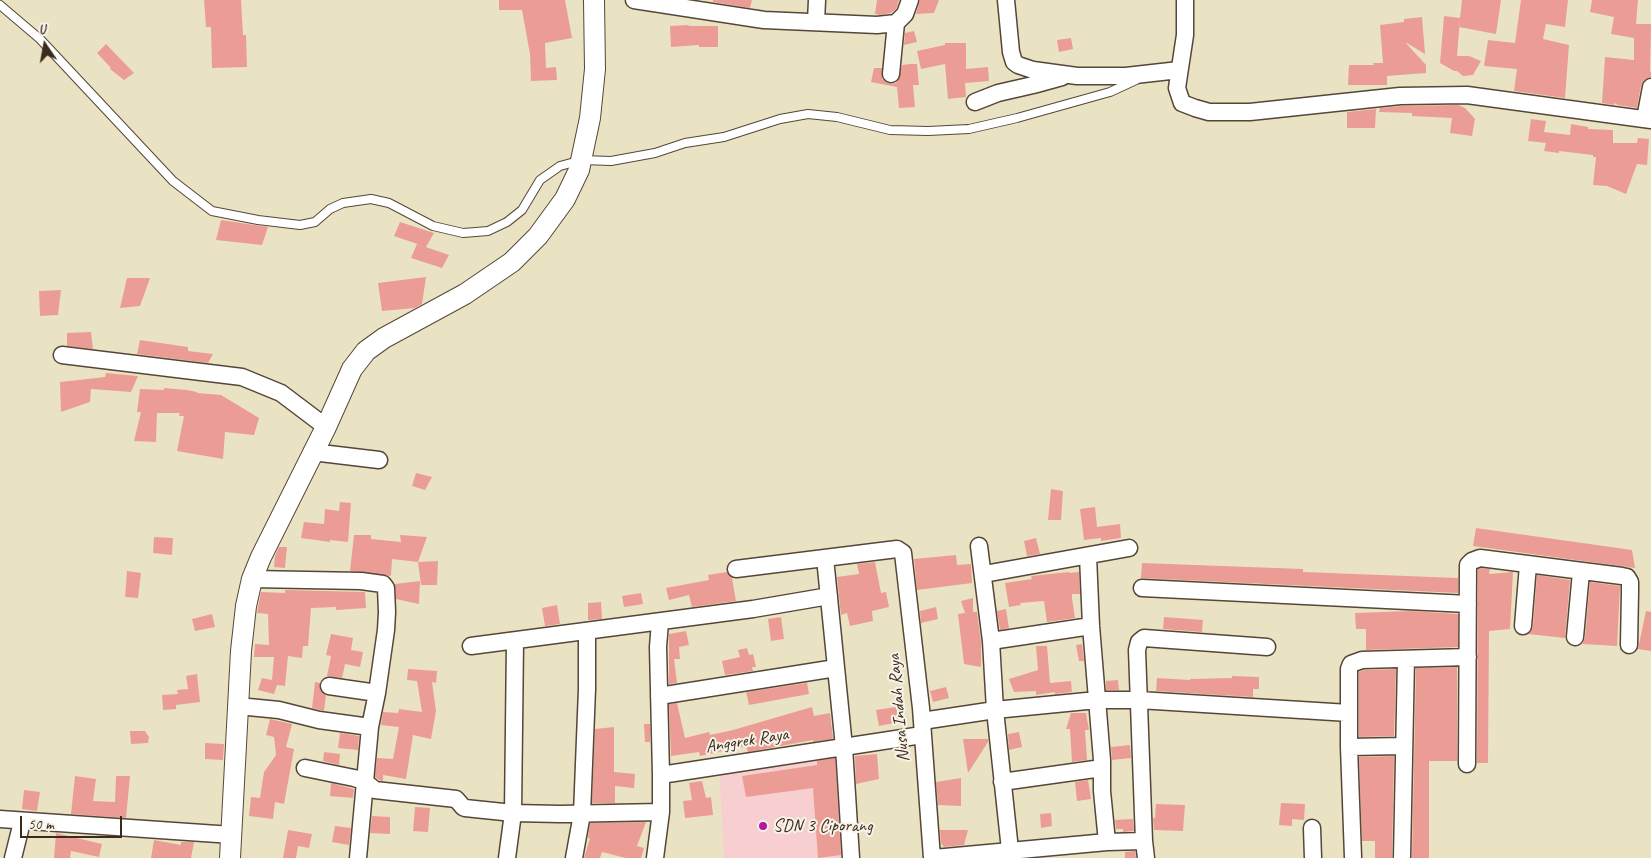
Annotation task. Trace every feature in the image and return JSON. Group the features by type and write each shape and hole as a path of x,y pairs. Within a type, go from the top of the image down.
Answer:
{"street":[{"path":"230,858 241,651 246,606 252,579 261,557 326,427 352,369 366,351 384,338 465,294 512,262 538,236 565,199 579,170 590,118 595,69 594,0"},
{"path":"634,0 764,20 876,25 896,23 905,14 910,0"},
{"path":"816,22 817,0"},
{"path":"1006,0 1011,52 1014,62 1034,70 1066,75 1126,76 1179,70"},
{"path":"1185,0 1185,35 1176,88 1182,103 1209,112 1250,112 1400,96 1467,95 1648,120 1651,87"},
{"path":"891,74 896,23"},
{"path":"975,102 998,93 1033,86 1066,75"},
{"path":"62,355 242,377 281,393 326,427"},
{"path":"312,452 379,460"},
{"path":"979,546 991,641 995,710 1010,850"},
{"path":"984,574 1129,548"},
{"name":"Nusa Indah Raya","path":"825,558 897,549 904,556 933,858"},
{"path":"1088,556 1091,626 1107,842"},
{"path":"736,569 825,558 844,747 850,858"},
{"path":"1467,764 1468,565 1472,561 1480,558 1627,578 1630,582 1629,645"},
{"path":"1523,626 1528,565"},
{"path":"1575,637 1581,572"},
{"path":"252,579 361,581 385,586 387,612 377,692 370,728 358,858"},
{"path":"1142,588 1468,604"},
{"path":"470,646 660,622 829,596"},
{"path":"655,858 661,812 658,648 660,622"},
{"path":"991,641 1091,626"},
{"path":"574,858 582,814 587,689 587,631"},
{"path":"1146,858 1138,645 1144,638 1267,647"},
{"path":"507,858 514,813 515,640"},
{"path":"1350,858 1349,669 1351,664 1362,660 1468,657"},
{"path":"1402,858 1406,659"},
{"path":"659,696 836,668"},
{"path":"329,686 377,692"},
{"name":"Anggrek Raya","path":"661,775 844,747 995,710 1097,700 1139,700 1349,713"},
{"path":"238,706 278,710 319,720 370,728"},
{"path":"1349,747 1404,746"},
{"path":"305,768 364,781 375,790 456,799 463,807 514,813 661,812"},
{"path":"1002,782 1102,768"},
{"path":"0,819 232,835"},
{"path":"12,858 22,822"},
{"path":"1312,828 1312,858"},
{"path":"933,858 1107,842 1144,841"}],"lane":[{"path":"0,5 40,39 172,181 212,211 258,220 300,225 315,222 330,210 343,203 371,199 389,203 433,226 463,233 488,231 507,222 522,210 540,180 560,166 582,160 611,161 655,153 685,143 724,137 780,119 808,114 837,117 890,130 969,129 1017,118 1110,92 1149,74"}],"shaded area":[{"path":"844,747 854,858 724,858 719,766"}],"building":[{"path":"204,0 241,0 243,35 246,35 247,67 212,68 211,27 206,27"},
{"path":"499,0 565,0 572,38 545,43 546,68 556,67 557,80 531,81 530,54 522,10 499,10"},
{"path":"713,0 752,0 750,8 713,2"},
{"path":"877,0 899,0 896,9 891,13 880,15 875,14"},
{"path":"920,0 939,0 934,13 916,14"},
{"path":"1462,0 1501,0 1496,34 1459,27"},
{"path":"1521,0 1568,0 1565,27 1546,24 1543,39 1569,45 1565,98 1514,91 1517,69 1484,66 1488,40 1515,43"},
{"path":"1592,0 1638,0 1636,24 1651,24 1651,77 1644,80 1641,85 1637,108 1614,103 1614,105 1602,103 1605,57 1634,60 1634,38 1611,34 1614,17 1590,12"},
{"path":"1444,16 1460,18 1457,56 1469,56 1481,61 1473,75 1463,76 1440,63"},
{"path":"1422,17 1425,54 1405,42 1426,65 1426,73 1387,76 1387,85 1348,85 1349,65 1383,63 1380,25 1404,22 1404,19"},
{"path":"670,26 718,26 718,47 699,47 699,45 671,47"},
{"path":"914,31 917,42 904,45 905,33"},
{"path":"1071,38 1073,49 1059,52 1057,40"},
{"path":"945,43 966,43 966,69 988,67 989,81 965,83 966,97 948,99 945,64 921,69 917,51 945,45"},
{"path":"106,44 134,73 124,80 110,69 97,53"},
{"path":"917,64 919,85 913,85 915,107 899,108 897,87 871,82 874,68 882,68 882,79 891,84 896,83 899,79 902,65"},
{"path":"1458,105 1465,108 1475,119 1472,136 1450,133 1452,118 1412,116 1412,113 1379,112 1380,108 1401,106"},
{"path":"1376,109 1375,128 1347,128 1347,112"},
{"path":"1531,119 1546,121 1544,132 1570,135 1571,124 1588,127 1588,129 1613,130 1613,143 1637,143 1638,138 1649,139 1647,165 1637,164 1626,194 1607,186 1593,185 1596,157 1559,151 1559,153 1544,151 1546,143 1528,141"},
{"path":"221,220 268,227 262,245 216,240"},
{"path":"400,222 434,233 426,247 394,236"},
{"path":"417,244 449,255 442,268 411,258"},
{"path":"426,277 422,304 415,308 382,311 378,283"},
{"path":"127,278 150,278 140,306 120,308"},
{"path":"61,290 58,315 40,316 39,291"},
{"path":"91,332 93,349 67,346 67,333"},
{"path":"140,340 188,347 188,351 213,354 208,363 137,354"},
{"path":"106,373 138,376 131,392 91,389 90,402 61,412 60,382 105,377"},
{"path":"164,388 221,395 259,418 254,435 225,432 223,459 177,451 184,416 179,416 180,413 157,413 156,442 134,441 141,412 137,412 140,389 164,390"},
{"path":"416,473 432,477 425,490 412,486"},
{"path":"1051,489 1063,491 1061,520 1048,520"},
{"path":"340,502 351,503 348,542 330,540 330,542 301,538 304,522 324,524 325,509 339,511"},
{"path":"1095,507 1097,527 1120,524 1121,538 1101,541 1101,538 1084,540 1080,509"},
{"path":"1476,528 1632,550 1635,568 1473,546"},
{"path":"354,535 371,535 371,539 401,542 400,535 427,537 418,562 392,559 391,576 350,571"},
{"path":"154,537 173,538 172,555 153,553"},
{"path":"1036,538 1040,554 1027,556 1024,541"},
{"path":"279,547 287,547 285,568 274,567 275,556"},
{"path":"956,555 957,565 971,564 972,583 917,590 914,559"},
{"path":"438,561 437,585 421,585 418,562"},
{"path":"875,562 881,593 886,592 889,607 872,611 873,621 850,626 847,613 841,615 837,577 859,574 857,564"},
{"path":"1142,563 1303,569 1303,572 1458,578 1458,593 1141,578"},
{"path":"1478,569 1490,569 1489,574 1513,572 1510,629 1489,631 1488,763 1477,763"},
{"path":"127,571 141,573 138,598 125,597"},
{"path":"727,572 732,578 736,601 692,607 689,595 669,600 666,588 709,580 708,575"},
{"path":"1079,572 1080,594 1072,594 1075,618 1047,622 1044,601 1020,603 1021,605 1009,607 1005,583 1032,579 1031,576"},
{"path":"1537,575 1570,580 1565,638 1528,634 1533,627"},
{"path":"420,581 419,604 396,599 395,584"},
{"path":"1590,582 1620,586 1617,646 1582,644 1585,638"},
{"path":"285,590 365,592 366,608 336,610 336,607 311,608 308,646 303,646 302,658 288,656 285,686 277,685 274,694 258,690 262,678 272,680 274,657 254,657 255,644 269,645 268,614 257,613 261,592 285,593"},
{"path":"641,593 643,604 624,607 622,596"},
{"path":"973,598 973,612 977,612 981,642 981,667 964,664 958,614 965,613 961,601"},
{"path":"601,602 602,619 588,620 588,603"},
{"path":"557,605 560,624 545,626 542,608"},
{"path":"936,607 938,619 921,623 920,611"},
{"path":"1006,609 1009,628 1000,630 997,611"},
{"path":"1411,611 1458,614 1458,647 1366,650 1366,629 1356,629 1355,613"},
{"path":"1646,611 1651,612 1651,651 1638,649"},
{"path":"212,614 215,627 195,631 192,619"},
{"path":"781,617 784,639 771,641 768,619"},
{"path":"1164,617 1203,620 1202,632 1163,629"},
{"path":"686,631 689,645 679,647 680,659 674,659 677,683 669,684 669,634"},
{"path":"331,634 353,638 351,650 363,652 360,667 345,664 342,678 327,676 331,656 326,655"},
{"path":"1082,644 1084,661 1079,661 1076,645"},
{"path":"1036,646 1047,646 1050,683 1071,681 1072,692 1036,695 1036,691 1014,692 1009,679 1038,670"},
{"path":"747,648 749,655 753,654 756,667 752,667 753,671 725,675 722,661 740,657 738,650"},
{"path":"1457,667 1457,761 1429,761 1429,858 1412,858 1416,668"},
{"path":"408,669 437,671 436,683 432,682 436,711 431,739 413,735 406,779 383,775 383,781 375,777 377,758 393,759 399,727 381,725 383,712 398,713 399,709 422,712 417,681 407,680"},
{"path":"1396,669 1394,736 1359,737 1359,672 1364,670"},
{"path":"197,674 200,702 176,705 176,709 163,710 162,695 178,694 177,690 188,689 186,676"},
{"path":"1232,676 1259,677 1259,689 1253,689 1253,697 1156,691 1157,678 1190,680 1232,678"},
{"path":"1118,680 1119,690 1106,690 1106,681"},
{"path":"315,682 320,683 320,690 326,695 324,711 312,708"},
{"path":"807,683 809,694 749,705 746,692"},
{"path":"946,687 949,698 933,702 930,691"},
{"path":"677,703 685,738 709,732 710,735 733,730 812,707 814,716 830,713 833,739 813,742 813,740 748,752 746,746 700,756 699,752 671,756 669,704"},
{"path":"896,707 899,722 879,726 876,710"},
{"path":"1071,713 1086,713 1089,730 1085,730 1087,760 1072,762 1070,729 1066,729"},
{"path":"270,719 292,724 286,747 294,749 284,804 275,802 273,819 249,816 251,797 260,798 264,772 276,755 274,737 266,735"},
{"path":"644,724 650,724 650,742 645,742"},
{"path":"614,727 614,772 635,774 634,788 615,786 615,803 592,803 595,729"},
{"path":"130,731 145,731 149,737 148,743 131,744"},
{"path":"1019,732 1022,747 1009,750 1008,734"},
{"path":"340,733 359,736 358,750 338,748"},
{"path":"963,739 988,739 988,742 968,773"},
{"path":"205,743 224,744 223,760 205,759"},
{"path":"1130,745 1131,758 1112,760 1111,747"},
{"path":"324,752 340,754 339,765 323,761"},
{"path":"877,754 879,779 856,784 855,756"},
{"path":"1394,756 1392,858 1375,858 1375,841 1362,841 1359,757"},
{"path":"835,758 841,855 818,858 813,788 746,797 742,776 817,765 817,761"},
{"path":"75,776 96,779 93,801 115,802 116,776 130,776 126,818 71,814"},
{"path":"961,778 961,806 938,805 936,782"},
{"path":"1088,780 1091,799 1077,801 1075,782"},
{"path":"702,781 706,798 711,797 713,815 685,818 683,801 692,800 689,783"},
{"path":"331,783 354,789 353,798 330,796"},
{"path":"24,790 40,792 37,811 22,809"},
{"path":"1281,803 1305,804 1304,820 1292,819 1292,826 1279,825"},
{"path":"1156,804 1185,805 1183,831 1154,830 1153,818 1155,818"},
{"path":"415,807 430,808 428,832 413,831"},
{"path":"1051,813 1052,826 1041,828 1040,814"},
{"path":"372,816 390,817 390,834 370,833"},
{"path":"1133,819 1134,831 1123,832 1123,829 1116,829 1115,820"},
{"path":"646,822 637,846 644,848 641,858 626,858 602,852 600,858 584,858 590,838 588,838 590,823"},
{"path":"335,826 351,828 349,845 332,842"},
{"path":"288,830 312,834 309,848 298,846 296,858 283,858"},
{"path":"940,830 968,830 964,845 944,847 941,843"},
{"path":"56,833 102,844 99,857 71,851 70,858 54,858"},
{"path":"154,840 181,845 181,842 194,842 191,858 151,858"},
{"path":"1135,851 1136,858 1125,858 1125,852"}],"place":[{"name":"SDN 3 Ciporang","path":"763,826"}]}
